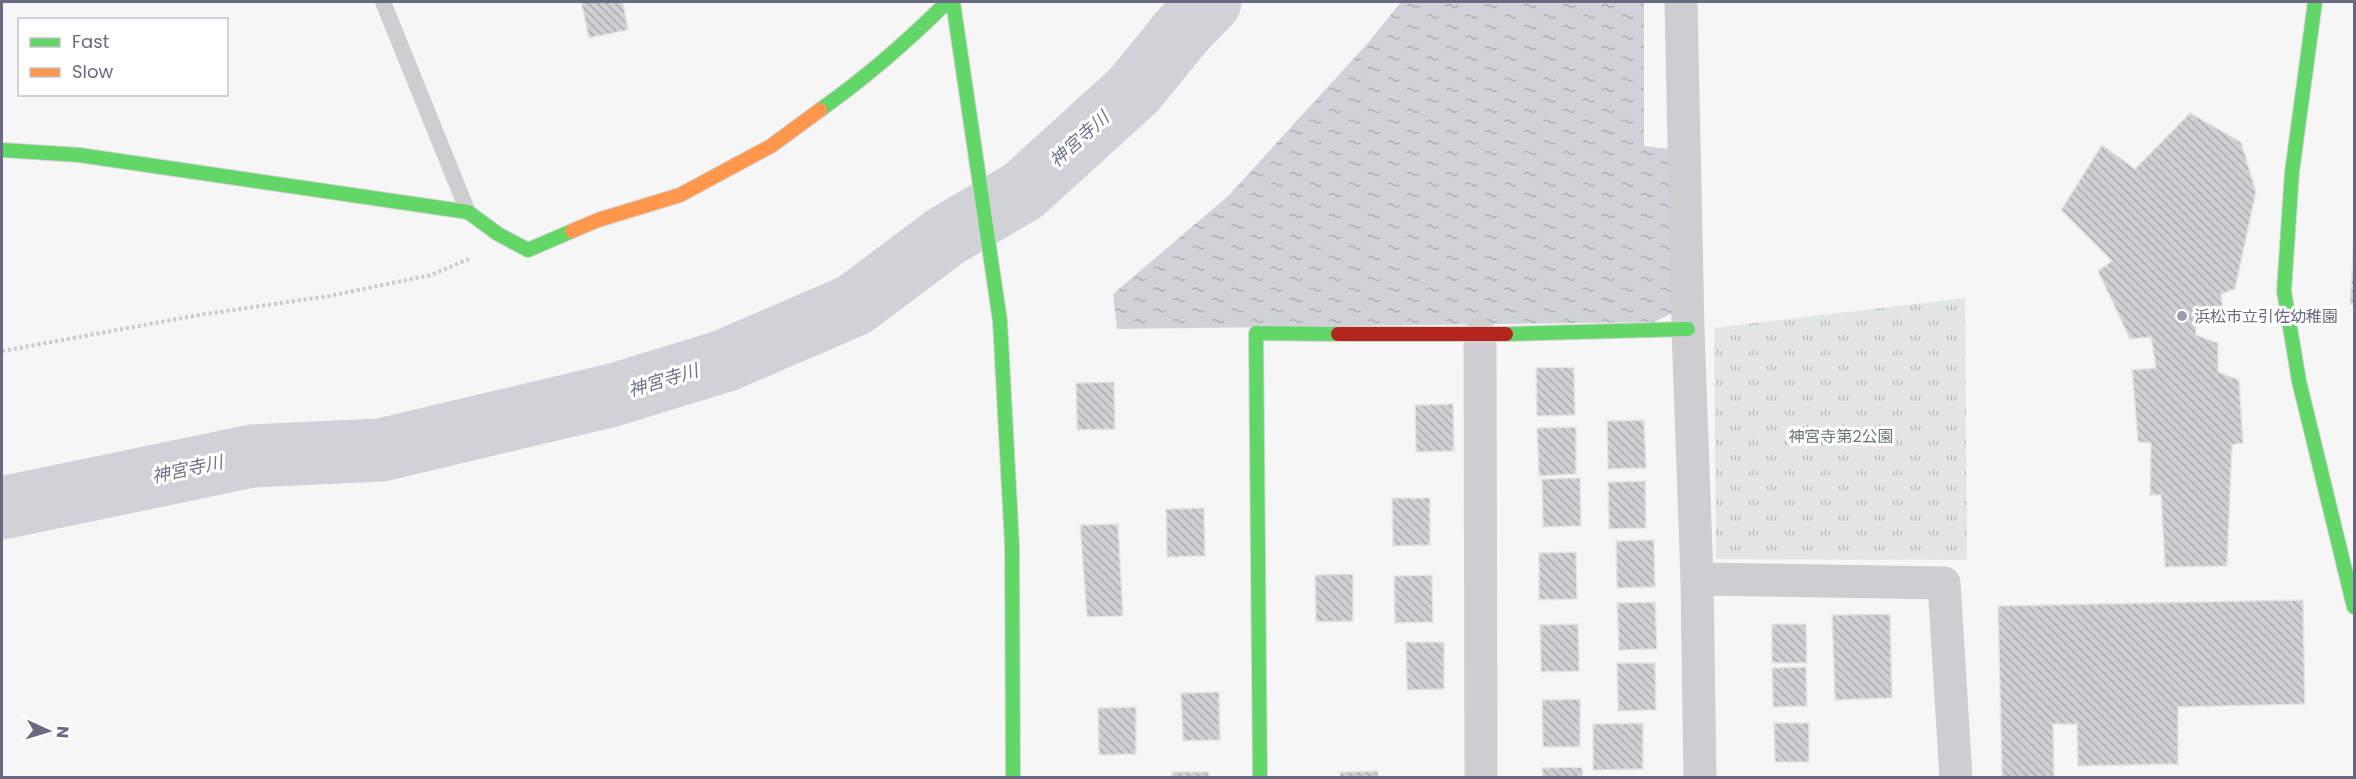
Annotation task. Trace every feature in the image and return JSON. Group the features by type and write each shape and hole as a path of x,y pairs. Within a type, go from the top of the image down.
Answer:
{"street":[{"path":"2,150 79,155 468,212 498,234 528,250 598,220 680,195 771,147 845,92 925,24 946,2"},
{"path":"953,2 1000,321 1012,545 1013,777"},
{"path":"1681,2 1688,329 1697,579 1700,777"},
{"path":"2315,2 2292,172 2284,291 2299,381 2355,607"},
{"path":"1260,777 1256,333 1480,335 1688,329"},
{"path":"1480,335 1481,777"},
{"path":"1697,579 1944,583 1956,777"}],"lane":[{"path":"383,2 468,212"}],"path":[{"path":"2,351 199,315 329,296 431,275 474,257 498,234"}],"green space":[{"name":"神宮寺第2公園","path":"1965,298 1967,560 1716,559 1714,328"}],"water":[{"path":"1401,2 1644,2 1644,146 1670,149 1675,312 1654,322 1117,329 1113,294 1228,196 1368,43"}],"building":[{"path":"581,2 623,2 628,30 589,38"},
{"path":"2190,113 2241,142 2256,192 2235,289 2221,294 2224,319 2196,324 2196,335 2218,343 2218,372 2239,380 2243,443 2232,445 2227,566 2165,567 2161,495 2150,495 2151,443 2138,442 2132,370 2156,368 2151,337 2130,339 2098,271 2112,261 2061,210 2102,145 2135,169"},
{"path":"2354,238 2354,305 2350,304"},
{"path":"1574,367 1575,415 1537,416 1536,368"},
{"path":"1114,382 1115,429 1077,430 1076,383"},
{"path":"1453,404 1454,451 1416,452 1415,405"},
{"path":"1644,420 1646,468 1608,469 1607,421"},
{"path":"1576,427 1576,474 1539,476 1537,428"},
{"path":"1580,478 1581,526 1543,527 1542,479"},
{"path":"1645,481 1646,528 1609,529 1608,482"},
{"path":"1392,498 1430,498 1430,545 1393,546"},
{"path":"1204,508 1205,556 1167,557 1166,509"},
{"path":"1118,524 1123,616 1087,617 1080,525"},
{"path":"1654,540 1655,587 1617,588 1616,541"},
{"path":"1576,552 1577,599 1539,600 1539,553"},
{"path":"1353,574 1353,621 1316,622 1315,575"},
{"path":"1432,575 1433,622 1395,623 1394,576"},
{"path":"2303,600 2305,704 2178,707 2178,764 2078,766 2077,724 2053,724 2054,778 2002,778 1998,606"},
{"path":"1655,602 1657,649 1619,650 1617,603"},
{"path":"1890,614 1892,698 1835,700 1832,615"},
{"path":"1578,624 1579,671 1541,672 1540,625"},
{"path":"1772,624 1806,624 1807,663 1772,663"},
{"path":"1406,642 1444,642 1444,689 1407,690"},
{"path":"1617,663 1655,663 1656,710 1618,711"},
{"path":"1806,667 1807,706 1773,707 1772,668"},
{"path":"1219,692 1220,740 1183,741 1181,693"},
{"path":"1580,699 1580,747 1543,747 1542,700"},
{"path":"1136,707 1136,754 1099,755 1098,708"},
{"path":"1643,723 1643,769 1593,770 1593,724"},
{"path":"1774,723 1809,723 1809,762 1775,762"},
{"path":"1582,767 1583,778 1543,778 1542,768"},
{"path":"1378,771 1378,778 1340,778 1340,772"},
{"path":"1172,772 1209,772 1209,778 1172,778"}],"waterway":[{"name":"神宮寺川","path":"2,508 252,456 381,450 613,395 724,361 854,305 946,236 1023,191 1134,90 1182,31 1210,2"}],"traffic: fast":[{"path":"820,110 886,59 947,2"},
{"path":"953,2 1000,321 1012,545 1013,778"},
{"path":"2315,2 2292,172 2284,291 2299,381 2354,607"},
{"path":"2,150 79,155 468,212 498,234 528,250 572,231"},
{"path":"1506,334 1688,329"},
{"path":"1260,778 1256,333 1338,334"}],"traffic: slow":[{"path":"572,231 598,220 680,195 771,146 820,110"}],"traffic: jam":[{"path":"1338,334 1506,334"}],"place":[{"name":"浜松市立引佐幼稚園","path":"2182,316"}]}
